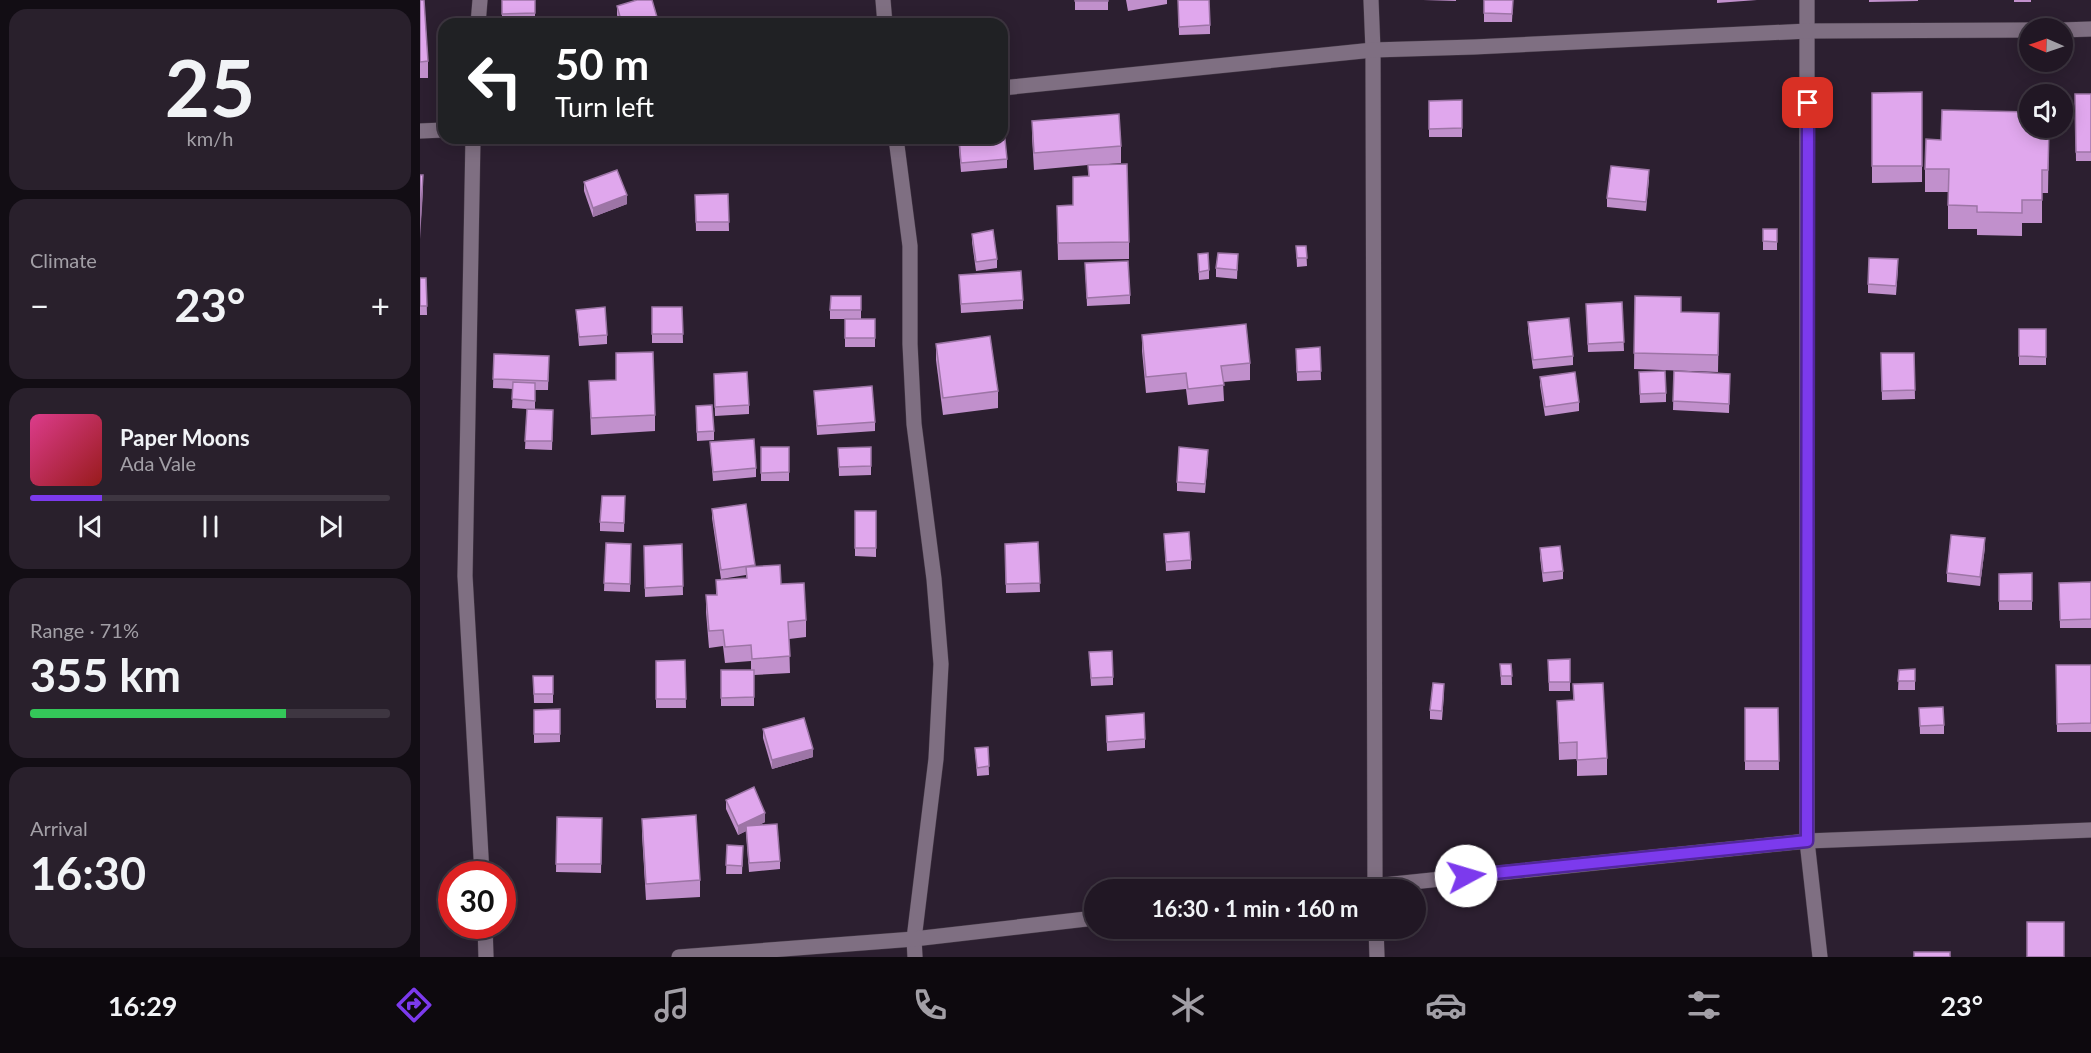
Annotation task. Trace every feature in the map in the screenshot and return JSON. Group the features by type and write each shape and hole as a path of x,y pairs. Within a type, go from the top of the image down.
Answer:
{"street":[{"path":"478,18 480,0"},
{"path":"883,0 884,18"},
{"path":"1371,0 1375,879"},
{"path":"1807,0 1807,841 1820,957"},
{"path":"1008,87 1373,50 1808,31 2019,30"},
{"path":"2073,30 2091,30"},
{"path":"420,131 438,130"},
{"path":"473,144 465,576 481,861"},
{"path":"897,144 910,246 910,344 914,424 934,579 941,664 936,759 914,939 915,957"},
{"path":"1426,882 1807,841 2091,830"},
{"path":"679,957 914,939 1084,919"},
{"path":"485,939 486,957"},
{"path":"1376,939 1377,957"}],"building":[{"path":"420,0 424,0 428,61 420,62"},
{"path":"502,0 535,0 535,13 502,14"},
{"path":"637,0 652,0 657,18 620,18 617,6"},
{"path":"1108,0 1108,1 1075,1"},
{"path":"1178,0 1209,0 1210,25 1179,27"},
{"path":"1484,0 1513,0 1512,14 1484,13"},
{"path":"1922,92 1922,166 1872,166 1872,93"},
{"path":"2075,94 2091,94 2091,152 2076,152"},
{"path":"1462,100 1462,128 1429,129 1429,101"},
{"path":"1942,110 2019,112 2019,138 2049,138 2048,170 2042,170 2042,200 2022,200 2022,213 1977,212 1977,206 1948,205 1949,169 1925,169 1926,139 1941,140"},
{"path":"1119,114 1121,146 1034,153 1032,121"},
{"path":"959,144 1005,144 1007,159 961,163"},
{"path":"1127,164 1129,242 1058,243 1057,206 1073,205 1073,177 1089,176 1088,165"},
{"path":"1611,166 1649,170 1646,202 1607,198"},
{"path":"617,170 627,195 593,208 584,182"},
{"path":"420,175 423,175 420,223"},
{"path":"728,194 729,222 696,222 695,195"},
{"path":"1763,229 1777,229 1777,242 1763,241"},
{"path":"993,230 997,259 976,262 972,234"},
{"path":"1296,246 1306,246 1307,258 1297,258"},
{"path":"1208,253 1209,270 1199,272 1198,254"},
{"path":"1218,253 1238,254 1237,270 1216,268"},
{"path":"1869,258 1898,259 1896,286 1868,284"},
{"path":"1128,261 1130,295 1087,298 1085,263"},
{"path":"1021,271 1023,300 961,304 959,275"},
{"path":"420,278 426,278 427,306 420,306"},
{"path":"831,296 861,296 861,310 830,310"},
{"path":"1635,296 1681,297 1681,312 1719,313 1718,355 1634,353"},
{"path":"1622,302 1624,342 1588,344 1586,304"},
{"path":"605,307 607,335 579,337 576,310"},
{"path":"652,307 682,307 683,334 652,334"},
{"path":"1569,318 1573,356 1533,360 1528,322"},
{"path":"845,319 875,319 875,338 845,338"},
{"path":"1246,324 1250,363 1221,366 1224,385 1188,389 1186,373 1146,377 1142,335"},
{"path":"2019,329 2046,329 2046,357 2019,356"},
{"path":"990,336 998,391 943,398 936,344"},
{"path":"1320,347 1321,371 1297,372 1296,349"},
{"path":"653,352 655,415 591,418 589,381 616,380 616,353"},
{"path":"1881,353 1914,353 1915,390 1882,391"},
{"path":"494,354 549,356 548,381 493,379"},
{"path":"1665,371 1666,393 1640,394 1639,372"},
{"path":"1674,371 1730,374 1729,404 1673,401"},
{"path":"747,372 749,405 715,407 714,374"},
{"path":"1575,372 1579,402 1545,407 1540,377"},
{"path":"513,382 535,383 535,401 512,399"},
{"path":"872,386 875,422 817,426 814,391"},
{"path":"712,405 714,431 697,432 696,406"},
{"path":"527,409 553,410 552,441 525,441"},
{"path":"754,439 756,468 713,472 710,442"},
{"path":"761,447 789,447 789,472 761,473"},
{"path":"871,447 871,466 839,467 838,448"},
{"path":"1179,447 1208,450 1205,484 1177,482"},
{"path":"602,496 625,496 624,523 600,522"},
{"path":"746,504 755,565 721,570 712,509"},
{"path":"855,511 876,511 876,548 855,548"},
{"path":"1189,532 1191,560 1166,562 1164,534"},
{"path":"1951,535 1985,538 1980,577 1947,573"},
{"path":"1038,542 1040,583 1006,584 1005,544"},
{"path":"606,543 631,544 630,584 604,583"},
{"path":"682,544 683,586 645,588 644,546"},
{"path":"1560,546 1563,571 1543,573 1540,548"},
{"path":"780,565 781,584 804,583 806,620 788,622 790,656 752,659 751,645 725,647 723,630 709,631 706,595 717,595 716,580 747,578 746,567"},
{"path":"2032,573 2032,601 1999,601 1999,574"},
{"path":"2091,582 2091,619 2060,620 2059,583"},
{"path":"1112,651 1113,677 1091,678 1089,652"},
{"path":"1570,659 1570,682 1549,682 1548,660"},
{"path":"685,660 686,699 656,699 656,661"},
{"path":"1500,664 1511,664 1512,676 1501,676"},
{"path":"2056,665 2091,665 2091,723 2057,724"},
{"path":"1915,669 1915,681 1898,681 1899,670"},
{"path":"721,670 754,670 754,697 721,698"},
{"path":"533,676 553,676 553,694 534,694"},
{"path":"1433,683 1444,684 1442,711 1430,710"},
{"path":"1603,683 1607,758 1577,760 1577,742 1559,743 1557,701 1574,700 1573,684"},
{"path":"1943,707 1944,725 1920,726 1919,708"},
{"path":"1745,708 1778,708 1779,761 1745,761"},
{"path":"560,709 560,734 534,734 534,710"},
{"path":"1144,713 1145,739 1107,742 1106,716"},
{"path":"804,718 813,749 772,760 763,729"},
{"path":"988,747 989,766 977,768 975,748"},
{"path":"754,787 765,813 738,826 726,800"},
{"path":"696,815 700,880 646,884 642,819"},
{"path":"557,817 602,818 601,864 556,864"},
{"path":"777,824 780,861 749,863 746,826"},
{"path":"727,845 743,846 742,866 726,865"},
{"path":"2027,922 2064,922 2064,957 2027,957"},
{"path":"1914,952 1950,952 1950,957 1914,957"}],"route":[{"path":"1466,876 1807,841 1808,103"}]}
